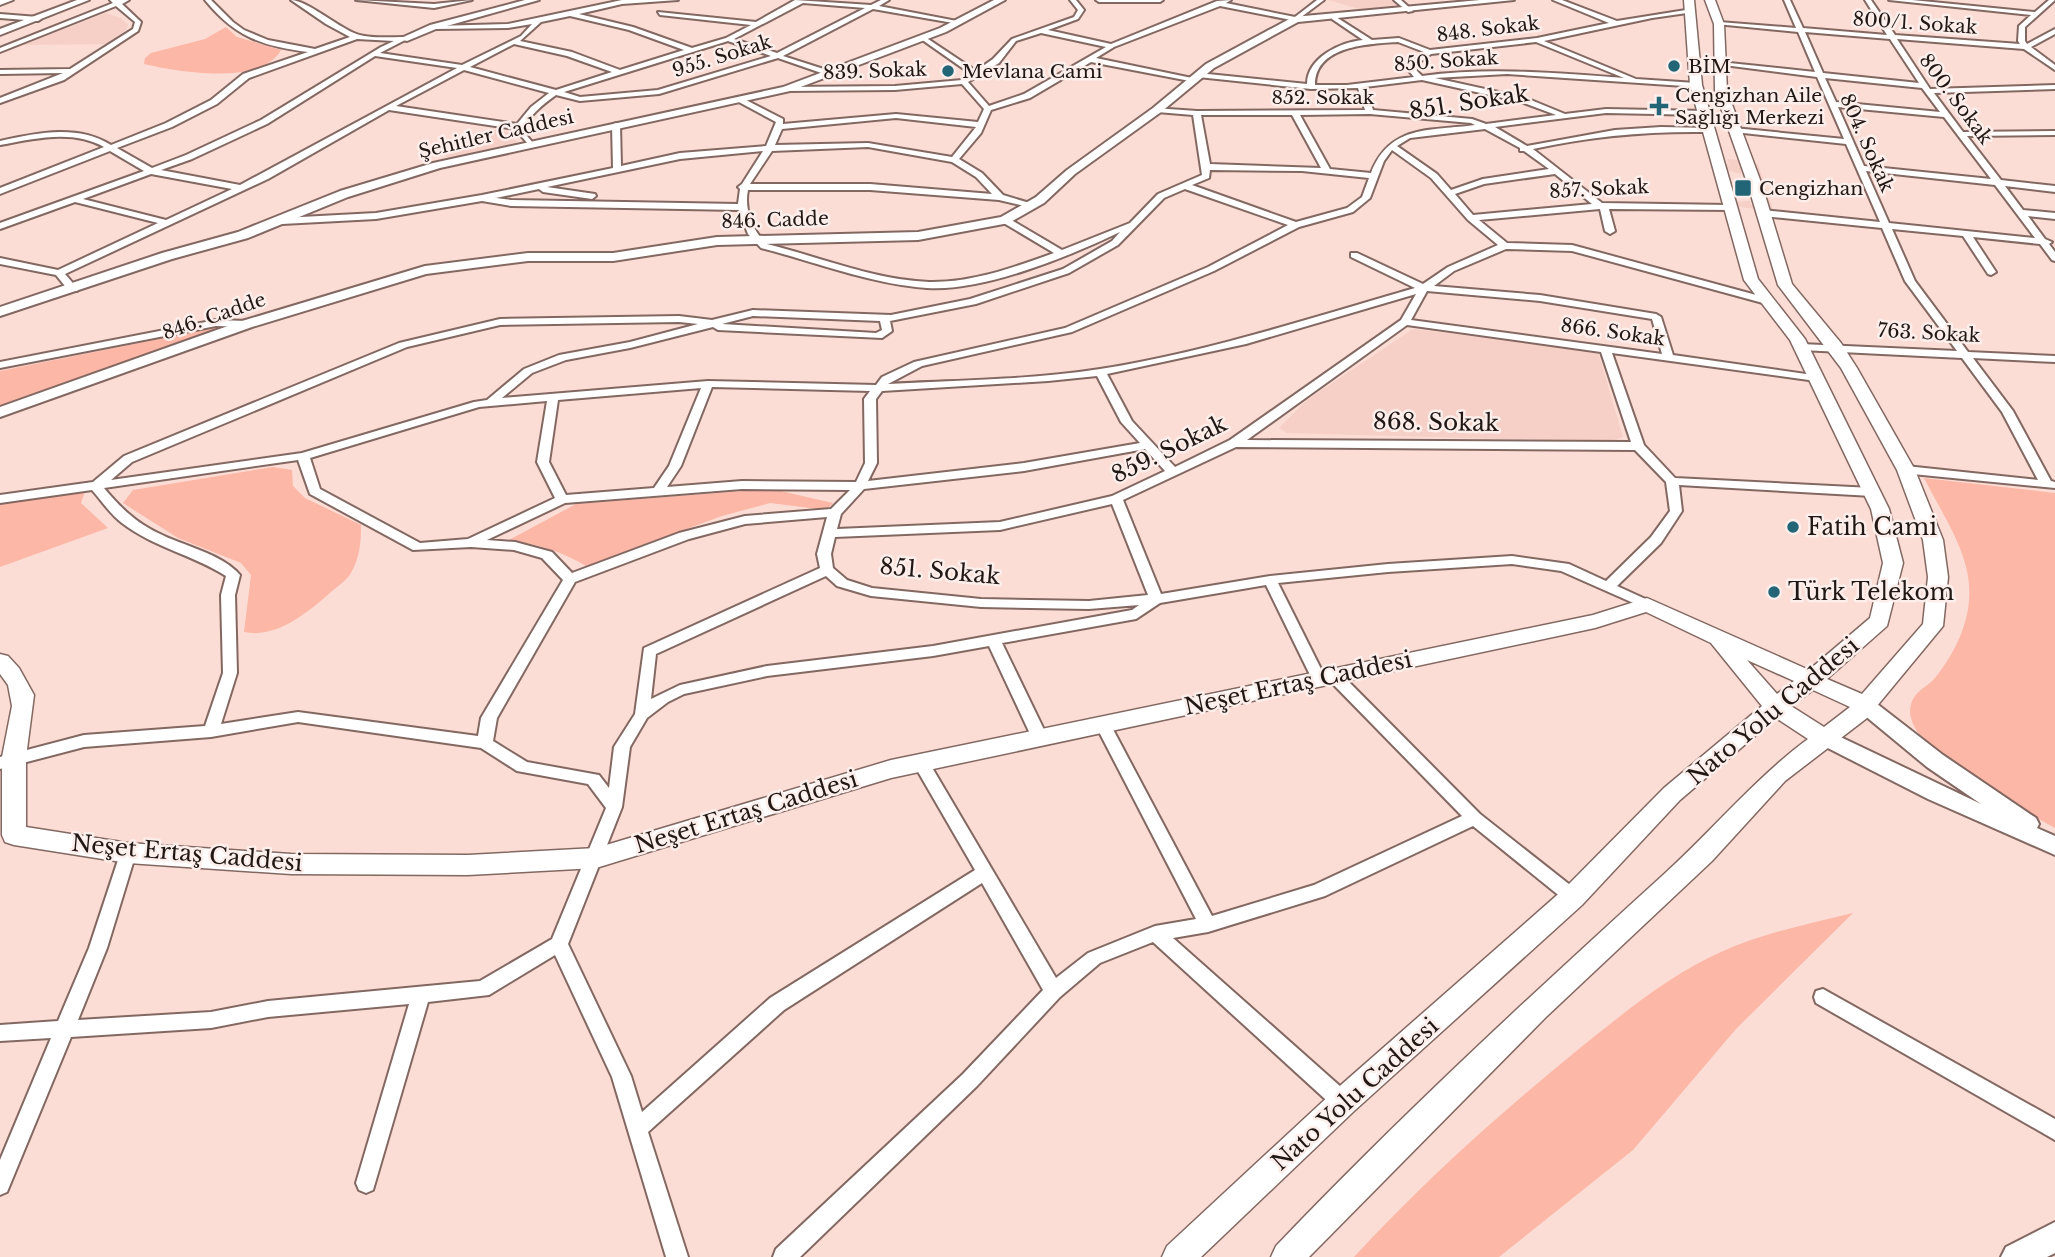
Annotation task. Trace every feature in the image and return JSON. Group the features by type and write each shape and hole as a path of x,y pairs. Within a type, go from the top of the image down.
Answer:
{"main road":[{"path":"1287,1257 1352,1188 1536,1009 1703,854 1777,775 1865,705 1933,626 1938,577 1933,540 1906,470 1835,346 1785,285 1721,91 1718,24 1697,4"},
{"name":"Nato Yolu Caddesi","path":"1178,1257 1343,1102 1573,897 1672,794 1880,621 1893,563 1880,509 1801,346 1751,280 1696,85 1697,4"},
{"name":"851. Sokak","path":"1647,605 1865,705"},
{"name":"Neşet Ertaş Caddesi","path":"0,662 17,676 24,706 7,760 7,840 128,853 291,864 468,865 596,858 921,763 1594,621 1647,605"},
{"path":"1717,639 1774,708 1823,737"}],"street":[{"path":"0,2 9,0"},
{"path":"0,32 85,0"},
{"path":"0,51 93,16 114,2 126,0"},
{"path":"208,0 222,19 245,36 313,51"},
{"path":"294,0 328,23 356,37"},
{"path":"359,0 431,3 469,0"},
{"path":"0,226 150,171 264,122 374,54 404,39 436,27 535,0"},
{"path":"436,27 508,26 622,2 675,0"},
{"path":"653,19 665,5 675,0"},
{"path":"785,0 873,7 959,22"},
{"name":"955. Sokak","path":"374,54 437,61 580,99 659,92 781,56 886,0"},
{"name":"Şehitler Caddesi","path":"0,312 282,221 344,194 436,165 786,89 923,38 1001,0"},
{"path":"988,110 964,82 996,61 1014,40 1076,18 1080,10 1073,0"},
{"path":"1100,0 1160,0"},
{"path":"1205,0 1296,19 1321,0"},
{"path":"1398,0 1410,11"},
{"name":"846. Cadde","path":"0,412 247,324 425,270 528,257 613,257 717,240 918,236 1005,220 1030,206 1234,50 1296,19 1334,18 1510,0"},
{"path":"1556,0 1616,23"},
{"name":"804. Sokak","path":"1787,0 1910,281 2007,411 2051,485"},
{"name":"800. Sokak","path":"1868,0 1926,89 2003,186 2055,258"},
{"path":"1892,0 2038,14"},
{"path":"2053,0 2022,26 2021,41 2055,68"},
{"path":"529,143 518,130 519,127 538,103 554,93 727,39 754,23 803,1"},
{"path":"0,101 50,83 73,71 136,30 138,22 114,2"},
{"path":"954,160 981,125 988,110 1027,96 1112,46 1224,2"},
{"name":"848. Sokak","path":"1418,77 1412,64 1429,52 1537,40 1697,4"},
{"path":"660,13 754,23"},
{"path":"569,14 638,31 693,51"},
{"path":"0,16 38,19"},
{"path":"1334,18 1369,41"},
{"path":"59,273 240,188 387,107 523,37 538,21"},
{"name":"800/1. Sokak","path":"1718,24 2026,47"},
{"path":"638,31 646,25"},
{"path":"1042,31 1112,46"},
{"path":"2026,47 2055,31"},
{"path":"0,191 109,150 214,102 246,76 356,37 404,39"},
{"path":"923,38 974,73"},
{"path":"727,39 831,74"},
{"path":"1311,87 1315,65 1323,57 1369,41 1399,40 1429,52"},
{"path":"1537,40 1642,82"},
{"path":"0,41 17,44"},
{"path":"513,42 569,54 618,72"},
{"name":"850. Sokak","path":"1088,60 1195,78 1311,87 1507,72 1696,85"},
{"path":"2046,63 2055,62"},
{"name":"804. Sokak","path":"1720,64 1926,89 2055,87"},
{"path":"0,72 73,71"},
{"path":"1418,77 1523,100 1563,115"},
{"name":"839. Sokak","path":"786,89 858,89 964,82"},
{"path":"1361,85 1370,112"},
{"path":"740,99 780,121 772,148 742,187 740,207 755,239 764,246 879,276 932,285 973,279 1061,253 1101,239 1139,219"},
{"path":"1832,104 1947,115"},
{"path":"387,107 519,127"},
{"name":"851. Sokak","path":"879,388 886,379 918,364 1030,340 1115,312 1242,255 1296,225 1350,210 1366,198 1380,161 1391,146 1408,136 1563,115 1653,109 1706,121"},
{"name":"852. Sokak","path":"1157,110 1197,113 1370,112 1472,121 1488,126"},
{"path":"489,404 528,371 563,357 631,345 713,322 753,313 884,317 943,310 1066,271 1115,243 1161,196 1206,176 1208,167 1202,155 1197,113"},
{"path":"1295,113 1327,171"},
{"path":"779,127 896,116 981,125"},
{"path":"1523,149 1611,131 1706,121"},
{"path":"616,125 617,168"},
{"path":"1488,126 1602,205 1610,231"},
{"path":"1734,130 1850,142"},
{"path":"1962,134 2055,133"},
{"path":"0,142 47,134 74,135 101,142 109,150 150,171 240,188"},
{"path":"282,221 376,216 538,188 617,168 680,156 772,148 867,145 954,160 979,176 1000,197"},
{"path":"1391,146 1434,176 1471,218 1505,246"},
{"path":"1208,167 1327,171 1374,176"},
{"path":"1862,168 2003,186 2055,189"},
{"path":"1449,194 1483,182 1556,171"},
{"path":"1185,186 1296,225"},
{"path":"742,187 870,187 1000,197 1030,206"},
{"path":"538,188 624,204"},
{"path":"482,198 511,203 740,207"},
{"path":"74,199 163,222"},
{"name":"857. Sokak","path":"1471,218 1647,203 1730,208"},
{"path":"1763,213 2055,243"},
{"path":"2023,213 2055,216"},
{"path":"1005,220 1061,253"},
{"path":"1966,233 1991,272"},
{"name":"859. Sokak","path":"830,533 1000,526 1116,499 1234,443 1405,321 1424,288 1451,269 1505,246 1572,248 1767,300"},
{"path":"1354,255 1424,288 1539,298 1656,317 1668,357"},
{"path":"0,261 59,273 73,289"},
{"path":"0,499 303,456 489,404 709,384 879,388 1048,379 1101,372 1242,342 1424,288"},
{"path":"699,328 753,327 878,336 887,331 884,317"},
{"path":"96,486 128,458 403,345 500,322 679,319 713,322"},
{"name":"866. Sokak","path":"1405,321 1816,378"},
{"path":"0,365 216,323 247,324"},
{"name":"763. Sokak","path":"1801,346 2055,359"},
{"path":"1605,348 1638,446 1672,481 1676,511 1656,540 1609,586"},
{"path":"1101,372 1127,422 1172,472"},
{"path":"659,490 675,466 709,384"},
{"path":"0,1033 211,1020 268,1009 420,997 483,989 559,944 596,858 614,807 622,747 642,713 649,651 827,570 824,554 835,513 860,486 871,463 870,399 879,388"},
{"path":"553,398 542,462 562,499"},
{"name":"868. Sokak","path":"1234,443 1638,446"},
{"path":"471,543 562,499 742,485 860,486 1024,467 1148,445"},
{"path":"303,456 314,491 418,547 471,543 515,546 547,555 570,579"},
{"path":"1906,470 2051,485"},
{"path":"1672,481 1872,492"},
{"path":"96,486 125,518 160,539 213,561 233,575 228,595 230,673 211,731"},
{"path":"642,713 680,690 767,671 933,651 1136,614 1156,600 1116,499"},
{"path":"485,743 489,718 570,579 684,536 745,520 835,513"},
{"name":"851. Sokak","path":"827,570 842,583 871,592 953,600 1089,606 1156,600 1270,580 1388,568 1512,560 1564,567 1647,605"},
{"path":"1270,580 1326,678 1474,818 1573,897"},
{"path":"993,640 1040,738"},
{"path":"1865,705 1935,761 2055,844"},
{"path":"7,760 84,741 211,731 298,717 485,743 523,767 593,779 614,807"},
{"path":"1103,724 1209,925"},
{"path":"1823,737 1936,793 2055,844"},
{"path":"921,763 1054,991"},
{"path":"784,1257 970,1080 1054,991 1094,958 1155,933 1209,925 1319,891 1474,818"},
{"path":"0,1185 7,1151 65,1029 98,948 128,853"},
{"path":"637,1129 777,1004 985,872"},
{"path":"1155,933 1343,1102"},
{"path":"559,944 621,1076 677,1257"},
{"path":"366,1183 420,997"},
{"path":"1823,997 2055,1130"},
{"path":"2016,1257 2055,1237"}],"shaded area":[{"path":"1328,0 1395,0 1404,8 1366,11"},
{"path":"106,13 121,18 128,25 126,30 107,44 23,45"},
{"path":"226,27 237,37 281,50 271,61 238,72 197,73 144,64 145,58 151,53 205,39"},
{"path":"494,130 508,132 518,143 449,159 434,145"},
{"path":"1710,158 1729,165 1727,159 1739,160 1741,166 1752,167 1751,163 1758,164 1775,216 1765,210 1731,206 1731,212 1723,211","holes":["1721,168 1741,174 1741,169 1753,171 1763,206 1751,205 1750,201 1730,202"]},
{"path":"214,328 223,329 0,406 0,371"},
{"path":"1413,329 1598,352 1623,437 1609,442 1287,433 1279,428 1307,400"},
{"path":"273,467 292,470 293,486 305,498 361,525 359,549 354,567 347,578 302,615 268,632 244,632 251,575 241,563 178,538 123,503 133,490"},
{"path":"1924,478 2055,493 2055,828 1961,773 1919,734 1910,714 1915,696 1935,678 1955,647 1965,623 1969,598 1963,558 1952,530"},
{"path":"772,489 833,503 826,510 770,503 722,516 586,566 549,549 509,540 576,504"},
{"path":"85,491 81,503 108,528 0,567 0,504"},
{"path":"1853,913 1736,1029 1633,1150 1499,1257 1354,1257 1435,1175 1521,1097 1630,1008 1665,983 1702,961 1753,939"}],"place":[{"name":"BİM","path":"1674,66"},
{"name":"Mevlana Cami","path":"948,71"},
{"name":"Cengizhan Aile Sağlığı Merkezi","path":"1659,106"},
{"name":"Cengizhan","path":"1743,188"},
{"name":"Fatih Cami","path":"1793,527"},
{"name":"Türk Telekom","path":"1774,592"}]}
